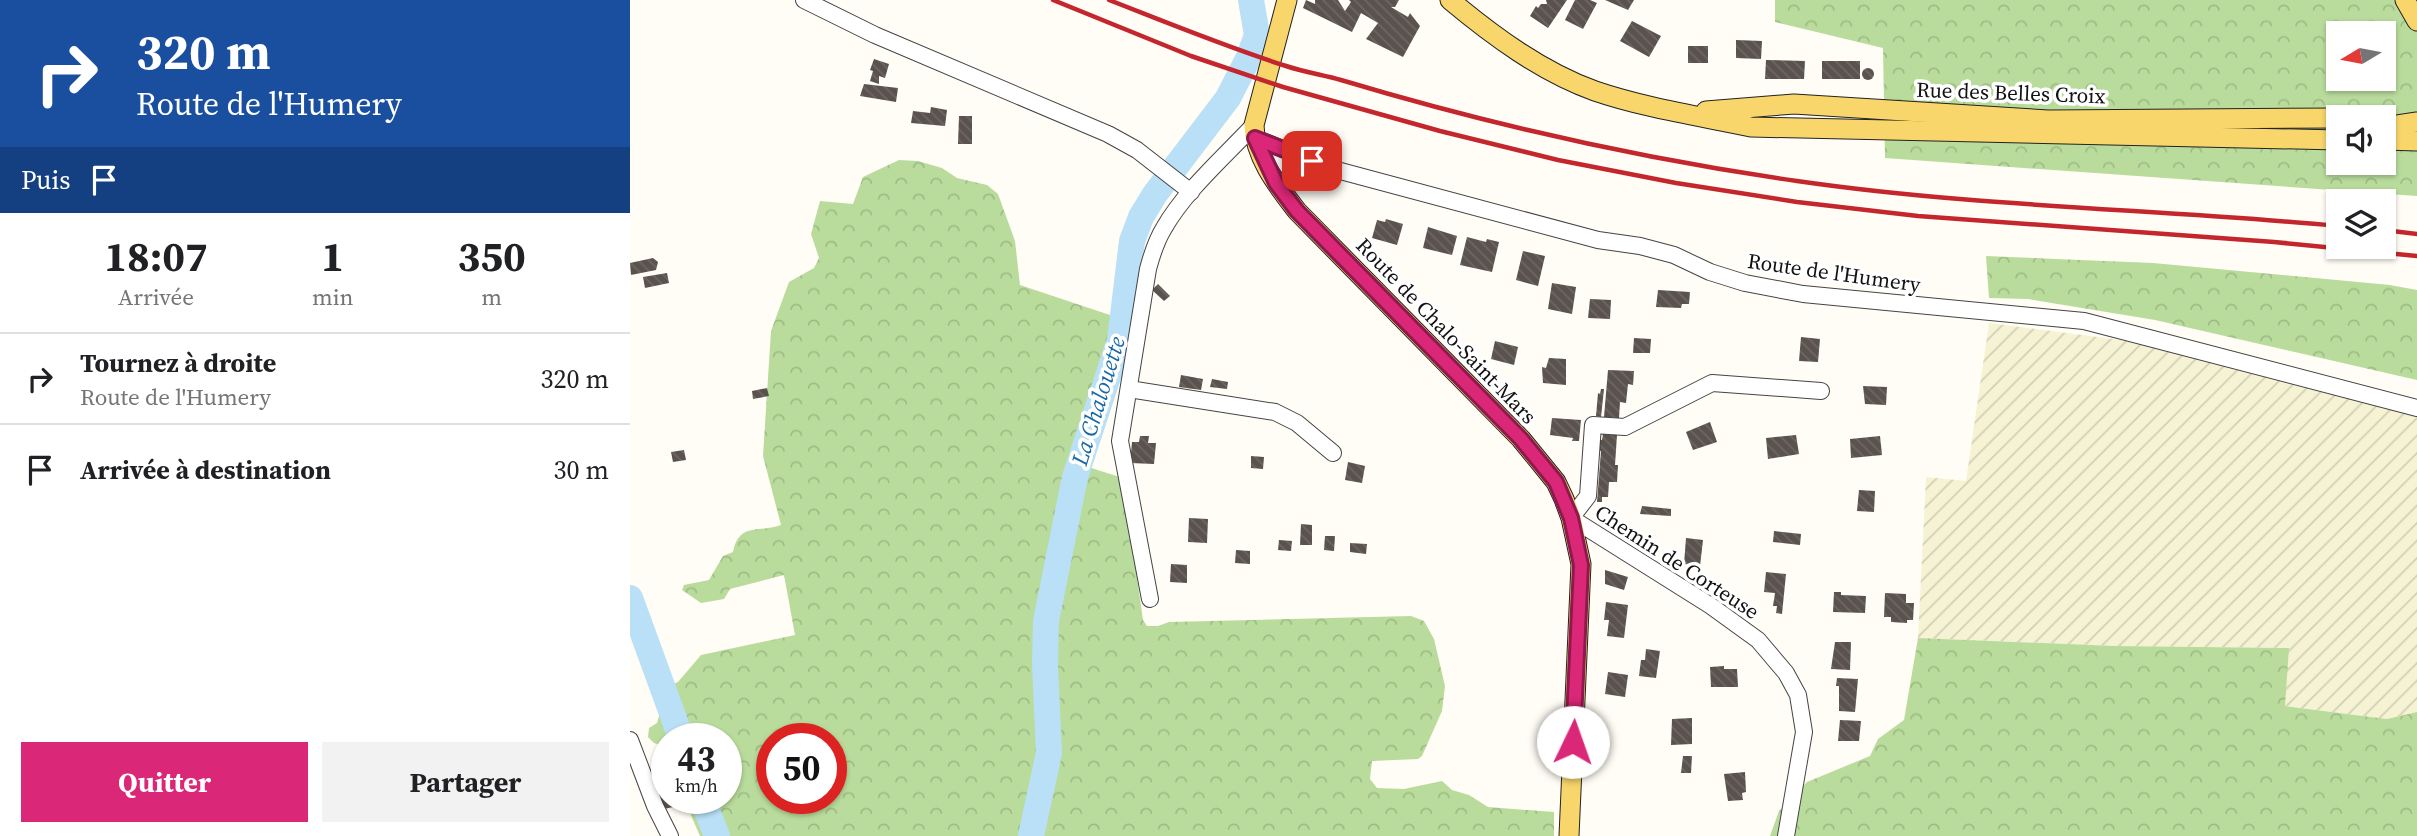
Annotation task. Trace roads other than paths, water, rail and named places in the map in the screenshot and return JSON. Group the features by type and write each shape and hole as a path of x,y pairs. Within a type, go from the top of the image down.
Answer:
{"main road":[{"path":"1254,132 1287,0"},
{"name":"Rue des Belles Croix","path":"1450,0 1485,29 1550,70 1594,90 1751,127 2326,138"},
{"path":"2404,0 2417,21"},
{"name":"Rue des Belles Croix","path":"1684,113 1794,104 2048,120 2326,118"},
{"path":"1749,107 1751,127"},
{"path":"2396,119 2417,120"},
{"path":"2396,124 2417,120"},
{"name":"Route de Chalo-Saint-Mars","path":"1254,132 1276,183 1297,211 1521,439 1556,482 1571,518 1581,565 1569,836"},
{"path":"2396,140 2417,141"}],"street":[{"path":"804,0 875,35 1108,134 1137,150 1191,192"},
{"path":"1150,599 1120,440 1148,268 1155,245 1165,226 1191,192 1254,132"},
{"name":"Route de l'Humery","path":"1254,132 1333,169 1598,240 1640,246 1674,255 1710,272 1745,284 1871,302 2084,321 2417,408"},
{"path":"1571,518 1588,496 1593,425 1625,427 1712,383 1821,391"},
{"path":"1129,389 1275,412 1297,423 1333,453"},
{"name":"Chemin de Corteuse","path":"1571,518 1711,606 1758,640 1786,673 1798,695 1804,732 1786,836"},
{"path":"630,740 655,806 670,836"}],"waterway":[{"name":"La Chalouette","path":"1031,836 1049,753 1046,621 1075,477 1120,340 1132,241 1141,217 1155,194 1228,98 1249,57 1257,35 1251,0"},
{"path":"630,598 676,723"},
{"path":"708,814 717,836"}],"railway":[{"path":"1053,0 1191,56 1283,87 1440,131 1558,160 1676,183 1797,202 1918,216 2274,242 2417,256"},
{"path":"1109,0 1219,43 1293,68 1510,126 1681,162 1797,181 1932,197 2326,225"},
{"path":"2396,231 2417,234"}]}
